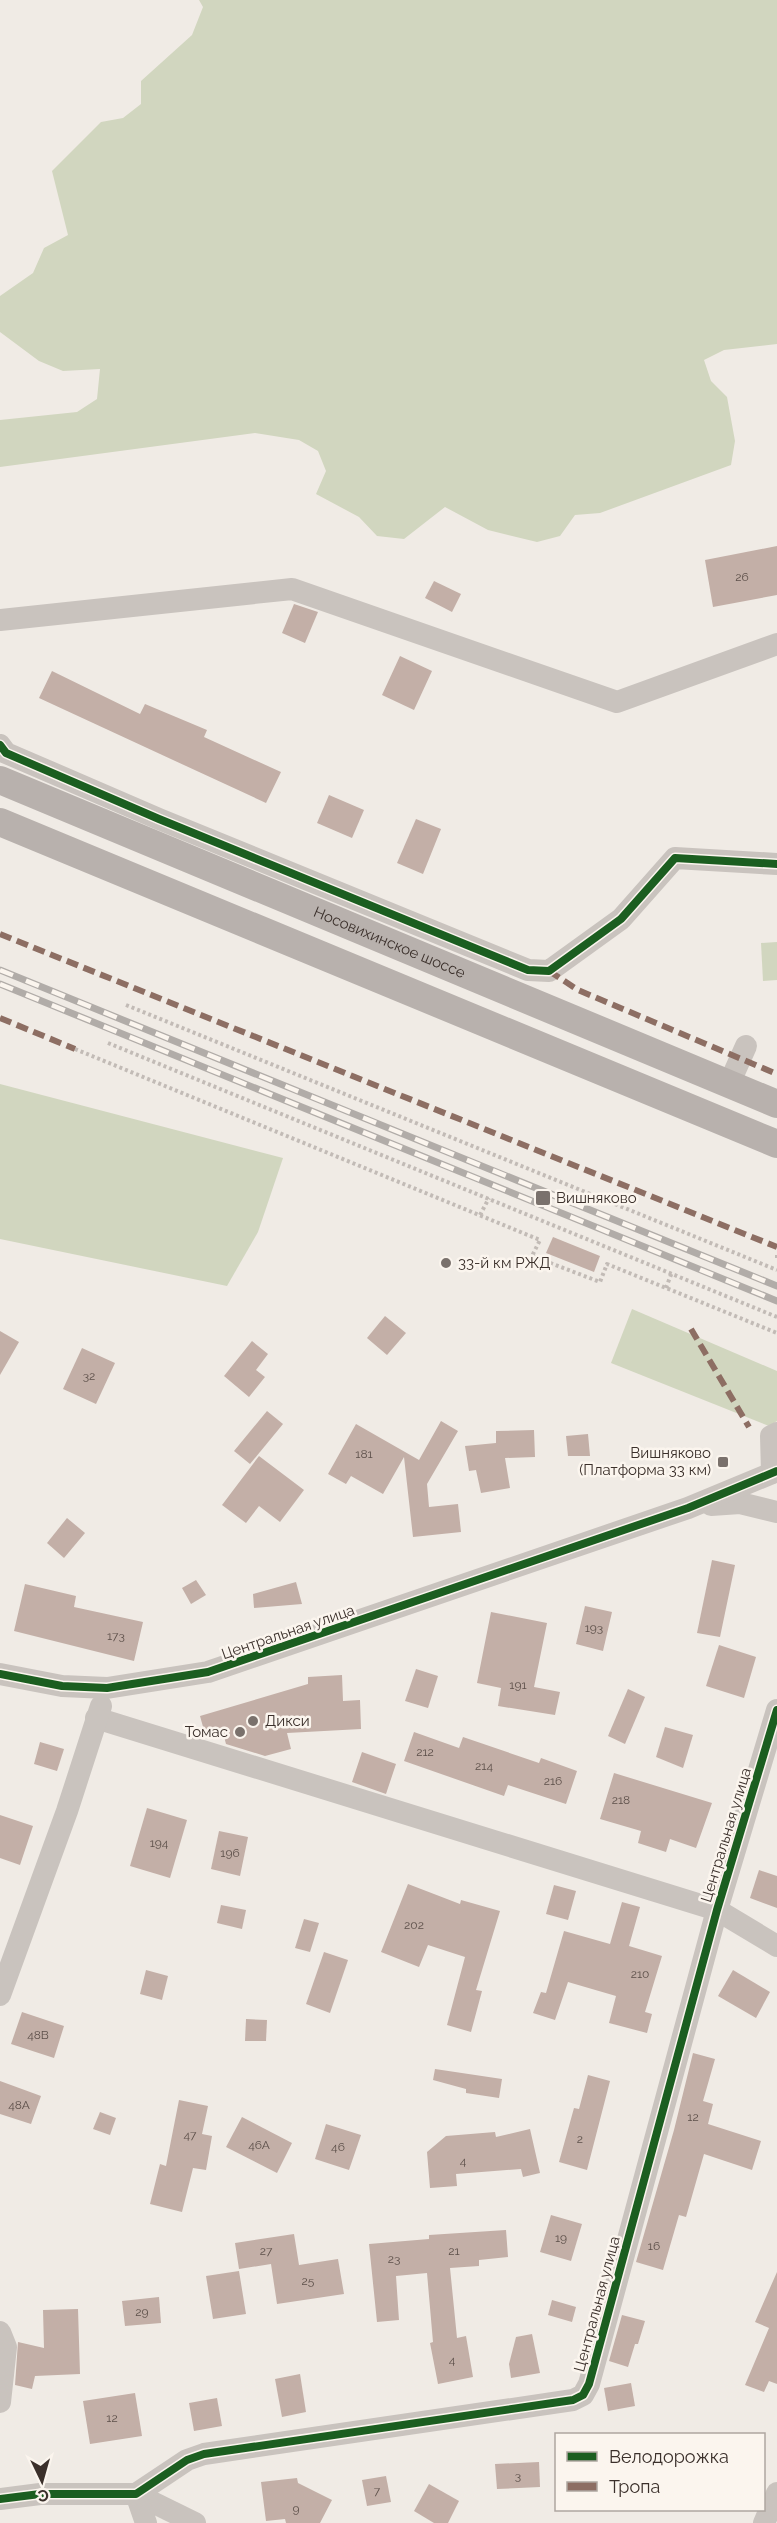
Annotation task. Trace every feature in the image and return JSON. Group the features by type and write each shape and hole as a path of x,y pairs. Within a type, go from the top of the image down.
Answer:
{"main road":[{"name":"Носовихинское шоссе","path":"0,780 777,1104"},
{"path":"0,822 777,1144"}],"street":[{"path":"0,620 292,589 617,702 777,644"},
{"path":"0,745 6,753 159,819 528,970 549,971 621,919 675,858 777,864"},
{"path":"729,1084 746,1046"},
{"path":"775,1472 771,1436 777,1433"},
{"name":"Центральная улица","path":"0,1674 62,1686 107,1688 180,1678 238,1663 688,1508 775,1472"},
{"path":"688,1508 721,1503 740,1503 777,1512"},
{"path":"0,1995 67,1811 107,1688"},
{"name":"Центральная улица","path":"136,2494 187,2460 204,2454 561,2402 583,2395 589,2385 717,1910 777,1710"},
{"path":"96,1718 717,1910 777,1946"},
{"path":"0,2332 6,2347 0,2402"},
{"path":"0,2499 40,2493 136,2494 195,2523"},
{"path":"764,2523 777,2493"},
{"path":"136,2494 146,2523"}],"path":[{"path":"126,1005 777,1270"},
{"path":"108,1043 672,1272 777,1317"},
{"path":"75,1049 540,1240 532,1256 600,1282 607,1264 777,1333"},
{"path":"480,1215 489,1198"},
{"path":"666,1288 672,1272"}],"green space":[{"path":"199,0 777,0 777,344 724,350 704,360 711,381 727,397 735,441 731,465 600,513 575,515 560,536 537,542 488,530 445,507 404,539 377,536 359,517 316,494 326,471 318,451 299,440 255,433 0,467 0,420 77,412 97,399 100,369 63,371 39,361 0,332 0,296 33,273 44,248 68,235 52,171 101,122 123,118 141,104 141,81 192,35 203,7"},
{"path":"777,942 777,980 763,981 761,943"},
{"path":"0,1084 283,1158 258,1232 227,1286 0,1239"},
{"path":"632,1309 777,1371 777,1421 769,1426 611,1363"}],"building":[{"path":"777,546 777,595 713,607 705,560"},
{"path":"434,581 461,594 452,612 425,598"},
{"path":"294,604 318,612 305,643 282,633"},
{"path":"400,656 432,671 414,710 382,695"},
{"path":"52,671 140,714 145,704 207,730 204,737 281,772 266,803 39,698"},
{"path":"329,795 364,810 352,838 317,823"},
{"path":"416,819 441,829 423,874 397,863"},
{"path":"553,1237 600,1256 594,1272 546,1253"},
{"path":"385,1316 406,1333 387,1355 367,1338"},
{"path":"0,1331 19,1342 0,1375"},
{"path":"252,1341 268,1354 256,1370 265,1377 249,1397 224,1376"},
{"path":"82,1348 115,1363 96,1404 63,1389"},
{"path":"267,1411 283,1424 250,1464 234,1451"},
{"path":"441,1421 458,1431 427,1484 429,1507 458,1504 461,1532 413,1537 404,1457 383,1494 351,1476 346,1484 328,1474 356,1424 419,1460"},
{"path":"534,1430 535,1457 505,1458 510,1488 481,1493 476,1470 469,1471 465,1446 496,1443 496,1431"},
{"path":"588,1434 590,1456 568,1456 566,1436"},
{"path":"259,1456 304,1490 280,1522 259,1506 246,1523 222,1505"},
{"path":"67,1518 85,1533 64,1558 47,1543"},
{"path":"712,1560 735,1565 720,1637 697,1633"},
{"path":"196,1580 206,1595 191,1604 182,1588"},
{"path":"296,1582 302,1604 254,1608 253,1594"},
{"path":"25,1584 76,1596 74,1607 143,1622 134,1661 14,1631"},
{"path":"585,1606 612,1612 603,1651 576,1644"},
{"path":"491,1612 547,1623 534,1687 560,1692 555,1715 498,1706 501,1688 477,1683"},
{"path":"719,1645 756,1657 744,1698 706,1686"},
{"path":"416,1669 438,1676 428,1708 405,1701"},
{"path":"342,1675 343,1701 360,1700 361,1729 287,1733 291,1749 265,1756 226,1744 222,1729 205,1734 200,1716 308,1684 308,1677"},
{"path":"628,1689 645,1697 625,1744 608,1736"},
{"path":"665,1727 693,1735 683,1768 656,1757"},
{"path":"414,1732 459,1748 463,1737 539,1763 541,1758 577,1771 566,1804 508,1785 504,1796 404,1761"},
{"path":"40,1742 64,1749 57,1771 34,1764"},
{"path":"362,1752 396,1764 386,1794 352,1782"},
{"path":"614,1773 712,1803 696,1848 670,1839 666,1852 638,1843 641,1831 600,1819"},
{"path":"147,1808 187,1820 170,1878 130,1866"},
{"path":"0,1815 33,1826 20,1865 0,1858"},
{"path":"219,1831 248,1837 240,1876 211,1869"},
{"path":"759,1870 777,1876 777,1908 750,1898"},
{"path":"408,1884 460,1904 461,1900 500,1911 476,1990 482,1991 471,2032 447,2025 465,1957 428,1945 419,1967 381,1952"},
{"path":"554,1885 576,1891 568,1920 546,1914"},
{"path":"622,1902 640,1907 629,1946 662,1956 645,2012 652,2014 647,2033 609,2023 616,1996 568,1982 555,2020 533,2013 541,1992 546,1993 564,1931 610,1944"},
{"path":"221,1905 246,1910 242,1929 217,1923"},
{"path":"304,1919 319,1923 310,1952 295,1948"},
{"path":"324,1952 348,1960 330,2013 306,2004"},
{"path":"146,1970 168,1976 162,2000 140,1994"},
{"path":"733,1970 770,1992 756,2018 718,1996"},
{"path":"22,2012 64,2026 54,2058 11,2044"},
{"path":"246,2019 267,2020 266,2041 245,2041"},
{"path":"693,2053 715,2059 703,2101 713,2104 708,2124 761,2141 752,2170 704,2154 686,2217 679,2215 663,2270 636,2262 674,2130"},
{"path":"435,2069 502,2079 499,2098 466,2093 466,2089 433,2080"},
{"path":"588,2075 610,2081 587,2170 559,2162 574,2108 579,2109"},
{"path":"0,2081 41,2096 31,2124 0,2114"},
{"path":"179,2100 208,2106 202,2134 212,2136 206,2170 193,2168 182,2212 150,2204 160,2164 166,2166"},
{"path":"100,2112 116,2118 110,2135 93,2129"},
{"path":"242,2117 292,2143 277,2173 226,2147"},
{"path":"326,2124 361,2135 349,2170 315,2159"},
{"path":"530,2129 540,2173 523,2177 521,2169 456,2174 457,2186 430,2188 427,2152 446,2136 495,2132 496,2137"},
{"path":"551,2215 582,2224 571,2261 540,2252"},
{"path":"506,2230 508,2257 479,2260 479,2266 450,2268 457,2338 466,2336 473,2377 438,2384 430,2343 433,2342 427,2273 396,2276 399,2320 377,2322 369,2244 429,2239 429,2235"},
{"path":"294,2234 299,2265 338,2259 344,2294 277,2304 271,2264 239,2269 235,2243"},
{"path":"239,2271 246,2314 213,2319 206,2276"},
{"path":"777,2272 777,2384 769,2381 764,2392 745,2385 769,2328 755,2322"},
{"path":"159,2297 161,2323 125,2326 122,2301"},
{"path":"552,2300 576,2307 572,2322 548,2315"},
{"path":"78,2309 80,2374 35,2376 32,2389 15,2385 18,2342 44,2348 43,2310"},
{"path":"622,2315 645,2321 628,2367 609,2361"},
{"path":"532,2334 540,2373 511,2378 509,2364 516,2337"},
{"path":"300,2374 306,2412 282,2417 275,2379"},
{"path":"631,2383 635,2406 608,2411 604,2388"},
{"path":"135,2393 142,2436 90,2444 83,2401"},
{"path":"217,2398 222,2426 194,2431 189,2403"},
{"path":"539,2462 540,2487 497,2489 495,2464"},
{"path":"386,2476 391,2502 367,2506 362,2480"},
{"path":"297,2478 298,2483 332,2500 320,2523 286,2523 285,2519 266,2521 261,2482"},
{"path":"429,2484 459,2501 448,2523 434,2523 414,2511"}],"railway":[{"path":"0,970 777,1286"},
{"path":"0,984 777,1301"}],"marked path":[{"path":"0,934 777,1247"},
{"path":"549,971 578,990 777,1074"},
{"path":"0,1018 75,1049"},
{"path":"691,1329 749,1427"}],"cycle path":[{"path":"0,745 6,753 159,819 528,970 549,971 621,919 675,858 777,864"},
{"path":"0,1674 62,1686 107,1688 208,1672 688,1508 777,1471"},
{"path":"0,2499 40,2494 136,2494 187,2460 204,2454 573,2400 583,2395 589,2384 717,1910 777,1710"}],"place":[{"name":"Вишняково","path":"543,1198"},
{"name":"33-й км РЖД","path":"446,1263"},
{"name":"Вишняково (Платформа 33 км)","path":"723,1462"},
{"name":"Дикси","path":"253,1721"},
{"name":"Томас","path":"240,1732"}]}
